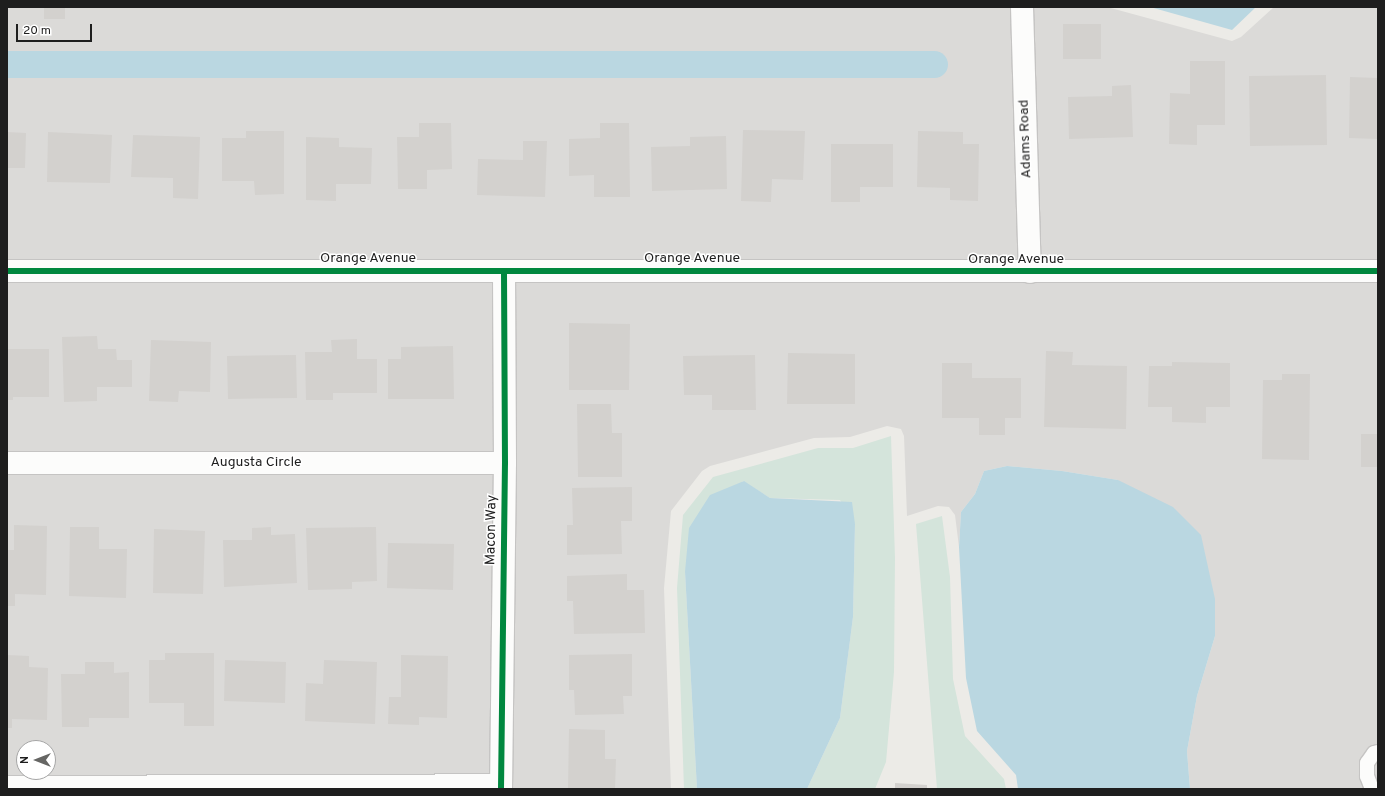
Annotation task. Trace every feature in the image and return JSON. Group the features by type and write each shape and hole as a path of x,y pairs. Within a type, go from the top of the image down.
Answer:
{"street":[{"name":"Adams Road","path":"1022,7 1030,272"},
{"name":"Orange Avenue","path":"7,271 1378,271"},
{"name":"Macon Way","path":"501,787 505,463 504,271"},
{"name":"Augusta Circle","path":"7,463 505,463"},
{"path":"7,788 501,787"}],"lane":[{"path":"1372,789 1367,776 1367,763 1374,753 1378,752"}],"shaded area":[{"path":"7,7 1107,7 1232,41 1241,37 1274,7 1378,7 1378,789 1190,789 1187,751 1197,696 1215,636 1118,480 1062,471 1007,466 984,471 975,494 961,512 959,547 955,515 949,507 938,506 907,516 904,436 901,429 887,426 850,437 814,438 710,466 702,471 671,511 664,588 671,789 7,789"},
{"path":"891,436 895,558 894,672 886,762 875,789 807,789 840,718 853,617 855,524 840,500 770,498 743,481 685,572 697,789 684,789 677,588 683,515 713,477 818,448 853,448"},
{"path":"942,516 950,577 953,679 965,736 1004,779 1006,789 937,789 916,524"}],"water":[{"path":"1150,7 1256,7 1232,30"},
{"path":"1007,466 1062,471 1118,480 1173,507 1201,535 1215,599 1215,636 1197,696 1187,751 1190,789 1018,789 1016,775 977,731 966,678 959,547 961,512 975,494 984,471"},
{"path":"744,481 770,498 852,502 855,524 853,617 840,718 807,789 697,789 685,572 689,528 710,495"}],"building":[{"path":"44,7 65,7 65,19 44,19"},
{"path":"1063,24 1101,24 1101,59 1063,59"},
{"path":"1190,61 1225,61 1225,125 1197,125 1197,145 1169,144 1170,93 1190,94"},
{"path":"1326,75 1327,145 1250,146 1249,76"},
{"path":"1350,77 1378,78 1378,139 1349,138"},
{"path":"1131,85 1133,137 1069,139 1068,97 1112,96 1112,86"},
{"path":"419,123 451,123 452,169 427,170 427,189 398,189 397,137 419,137"},
{"path":"600,123 629,123 630,197 594,197 594,175 569,176 569,139 600,138"},
{"path":"743,130 805,131 803,180 772,179 771,202 741,201"},
{"path":"246,131 284,131 284,194 255,195 254,181 222,181 222,138 246,138"},
{"path":"918,131 963,132 963,144 979,144 978,201 950,200 950,188 917,187"},
{"path":"7,132 26,133 25,168 7,168"},
{"path":"48,132 112,135 110,183 47,182"},
{"path":"133,135 200,137 198,199 173,198 173,178 131,177"},
{"path":"726,136 727,189 652,191 651,147 690,146 690,137"},
{"path":"306,137 339,138 339,147 372,148 371,184 336,184 336,201 306,200"},
{"path":"523,141 547,141 545,197 477,195 478,159 523,160"},
{"path":"831,144 893,144 893,187 860,187 860,202 831,202"},
{"path":"569,323 630,324 629,390 569,390"},
{"path":"97,336 98,349 116,349 117,360 132,360 132,387 97,387 97,401 64,402 62,337"},
{"path":"357,339 357,359 377,359 377,393 333,393 333,400 306,400 305,352 332,352 331,340"},
{"path":"151,340 211,342 210,392 179,391 178,402 149,401"},
{"path":"453,346 454,399 388,399 388,359 401,359 401,347"},
{"path":"7,349 49,349 49,397 13,397 13,400 7,400"},
{"path":"1046,351 1073,352 1072,365 1127,366 1126,429 1044,427"},
{"path":"788,353 855,354 855,404 787,404"},
{"path":"296,355 297,398 228,399 227,356"},
{"path":"755,355 756,410 712,410 712,395 684,395 683,356"},
{"path":"1172,362 1230,363 1230,407 1206,407 1206,423 1172,422 1172,407 1148,407 1149,366 1172,366"},
{"path":"942,363 972,363 972,378 1021,378 1021,418 1005,418 1005,435 979,435 979,418 942,418"},
{"path":"1282,374 1310,374 1309,460 1262,459 1263,380 1282,380"},
{"path":"577,404 611,404 612,433 622,433 622,477 578,477"},
{"path":"1361,434 1378,434 1378,467 1361,467"},
{"path":"632,487 632,521 621,521 622,554 567,555 567,525 573,525 572,488"},
{"path":"14,525 47,526 46,595 15,594 15,606 7,606 7,550 14,550"},
{"path":"70,527 99,527 99,549 127,549 126,598 69,596"},
{"path":"271,527 271,535 295,534 297,583 224,587 223,540 252,540 252,528"},
{"path":"376,527 377,581 352,582 352,589 308,590 306,528"},
{"path":"154,529 205,531 203,594 153,593"},
{"path":"388,543 454,544 453,590 387,588"},
{"path":"627,574 627,590 644,590 645,633 574,634 573,601 567,601 567,576"},
{"path":"165,653 214,653 214,726 184,726 184,703 149,703 149,660 165,660"},
{"path":"632,654 632,696 623,696 624,714 575,715 574,690 569,690 569,655"},
{"path":"7,655 29,656 29,667 48,668 47,720 12,719 12,728 7,728"},
{"path":"401,655 448,656 447,718 419,717 419,725 388,724 389,697 401,697"},
{"path":"225,660 286,662 285,703 224,701"},
{"path":"324,660 377,662 375,724 305,721 306,683 323,684"},
{"path":"85,662 114,662 114,673 129,672 129,718 89,718 89,727 62,727 61,674 85,674"},
{"path":"569,729 605,730 605,759 616,759 615,789 568,789"},
{"path":"895,783 927,785 927,789 895,789"}],"waterway":[{"path":"7,64 934,64"}],"cycle path":[{"path":"7,271 1378,271"},
{"path":"501,789 505,463 504,271"}]}
